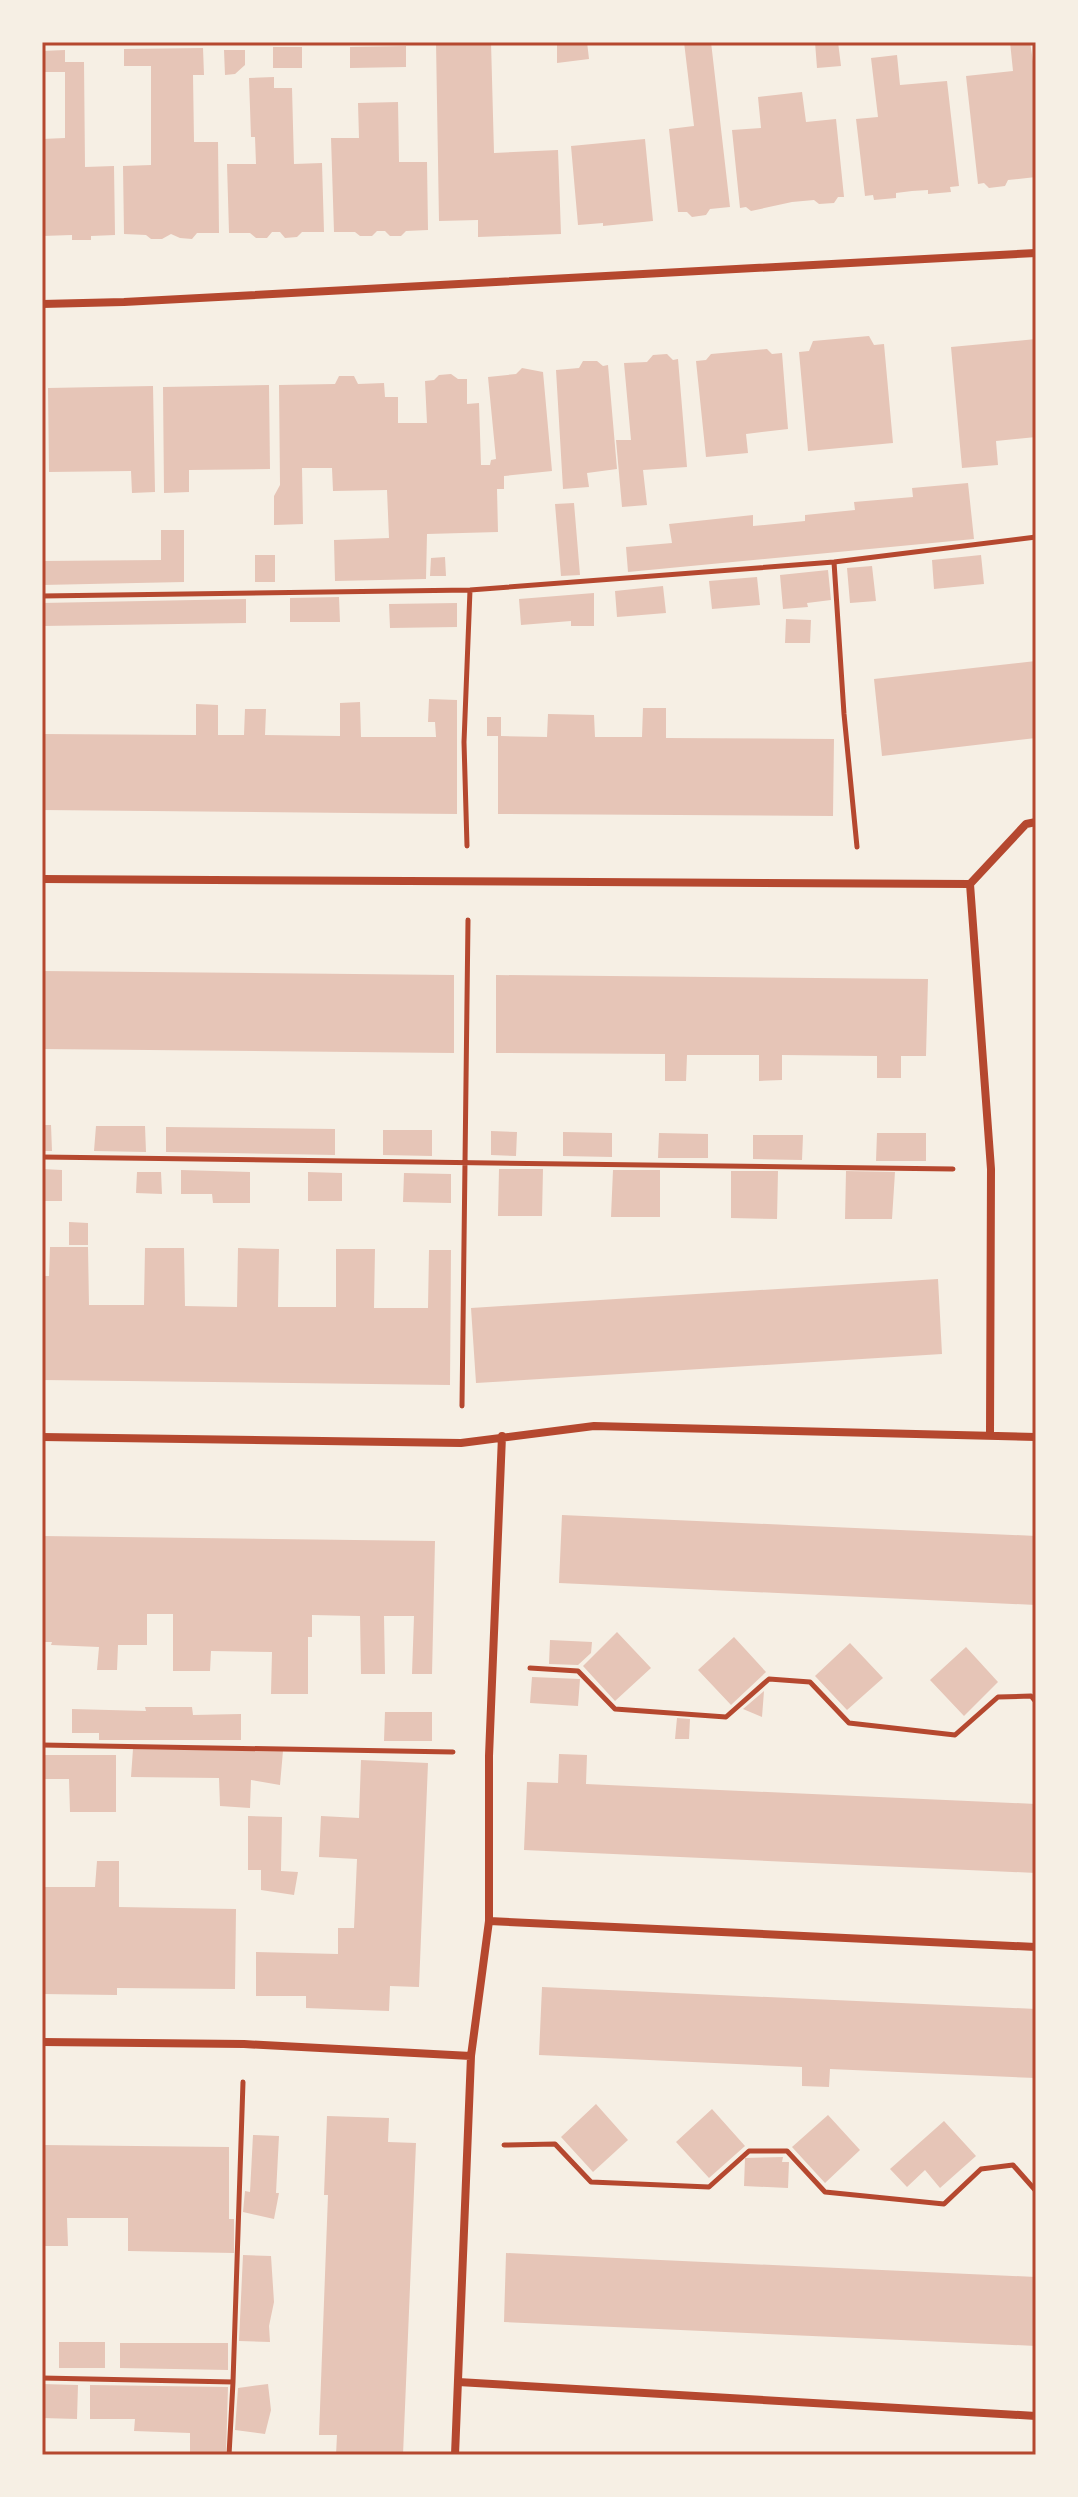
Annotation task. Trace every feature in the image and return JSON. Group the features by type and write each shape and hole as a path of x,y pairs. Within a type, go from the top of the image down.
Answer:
{"street":[{"path":"42,304 171,300 1036,253"},
{"path":"42,879 970,884 1026,824 1036,822"},
{"path":"970,884 991,1169 990,1435"},
{"path":"42,1437 461,1443 594,1426 1036,1437"},
{"path":"455,2455 471,2056 489,1921 491,1666 502,1436"},
{"path":"489,1921 1036,1947"},
{"path":"42,2042 244,2044 471,2056"},
{"path":"458,2382 1036,2416"}],"path":[{"path":"42,596 470,590 834,562 1036,537"},
{"path":"834,562 844,714 861,884"},
{"path":"461,1443 468,881 464,742 470,590"},
{"path":"42,1157 991,1169"},
{"path":"491,1666 578,1671 615,1709 726,1717 769,1679 810,1682 849,1723 955,1735 998,1697 1031,1696 1036,1702"},
{"path":"42,1745 444,1750 489,1756"},
{"path":"229,2455 244,2044"},
{"path":"467,2147 555,2144 591,2182 709,2187 749,2151 787,2151 825,2192 944,2204 981,2169 1013,2165 1036,2191"},
{"path":"42,2378 233,2382"}],"building":[{"path":"436,42 491,42 494,153 558,150 561,234 478,237 478,220 439,221"},
{"path":"557,42 587,42 589,59 557,63"},
{"path":"684,42 711,42 730,207 710,209 706,215 692,217 687,212 678,212 669,129 694,126"},
{"path":"815,42 838,42 841,66 817,68"},
{"path":"1010,42 1030,42 1036,81 1036,177 1008,180 1005,186 989,188 984,183 978,184 966,76 1013,71"},
{"path":"406,46 406,67 350,68 350,47"},
{"path":"273,47 302,47 302,68 273,68"},
{"path":"203,48 204,75 193,75 194,142 218,142 219,233 197,233 192,239 171,234 162,239 151,239 146,235 124,234 123,166 151,165 151,66 124,66 124,49"},
{"path":"65,50 65,62 84,62 85,167 114,166 115,235 91,236 91,240 72,240 72,235 42,236 42,139 65,138 65,72 42,72 42,51"},
{"path":"224,50 245,50 245,65 235,74 225,75"},
{"path":"897,55 900,85 947,81 959,186 950,187 951,192 928,194 928,190 912,191 896,193 896,198 874,200 873,195 865,196 856,119 878,117 871,58"},
{"path":"274,77 274,88 292,88 294,164 322,163 324,232 302,232 297,237 285,238 280,232 272,232 267,238 256,238 250,233 229,233 227,164 256,164 255,137 251,137 249,78"},
{"path":"802,92 806,122 836,119 844,197 838,197 834,203 819,204 814,200 751,211 746,207 740,208 732,130 761,128 758,97"},
{"path":"398,102 399,162 427,162 428,230 406,231 401,236 390,236 385,231 377,231 372,236 334,232 331,138 359,138 358,103"},
{"path":"645,139 653,221 578,225 571,146"},
{"path":"869,336 874,345 884,344 893,443 808,451 799,352 809,351 813,341"},
{"path":"1036,339 1036,437 996,441 998,465 962,468 951,347"},
{"path":"767,349 772,354 782,353 788,429 746,434 748,453 706,457 696,361 706,360 711,354"},
{"path":"667,354 673,360 678,359 687,467 643,470 647,505 622,507 616,440 631,440 624,363 647,362 653,355"},
{"path":"583,361 608,365 617,469 587,473 589,487 563,489 556,370 579,368"},
{"path":"522,368 543,372 552,471 504,476 504,489 497,489 498,532 427,534 426,579 335,581 334,540 389,538 387,490 333,491 332,468 302,468 303,524 274,525 274,496 280,485 279,385 335,384 339,376 354,376 358,384 384,383 385,397 398,397 398,423 427,423 425,381 451,374 458,379 467,379 467,404 479,403 481,465 490,465 491,460 496,459 488,377 516,374"},
{"path":"269,385 270,469 189,470 189,492 164,493 163,387"},
{"path":"153,386 155,492 132,493 131,471 49,472 48,388"},
{"path":"968,483 974,539 628,572 626,547 672,543 669,524 753,515 753,526 805,521 805,515 855,510 854,502 913,497 912,488"},
{"path":"574,503 580,575 561,576 555,504"},
{"path":"161,530 184,530 184,582 42,585 42,561 161,560"},
{"path":"255,555 275,555 275,582 255,582"},
{"path":"981,555 984,584 934,589 932,560"},
{"path":"445,557 446,576 430,576 431,558"},
{"path":"872,566 876,601 850,603 847,568"},
{"path":"828,570 831,600 807,603 808,607 783,609 780,575"},
{"path":"757,577 760,605 712,609 709,581"},
{"path":"663,586 666,613 617,617 615,591"},
{"path":"594,593 594,626 571,626 571,621 521,625 519,599"},
{"path":"339,597 340,622 290,622 290,598"},
{"path":"246,599 246,623 42,626 42,603"},
{"path":"457,603 457,627 390,628 389,604"},
{"path":"786,619 811,620 810,643 785,643"},
{"path":"1036,661 1036,738 882,756 874,679"},
{"path":"429,699 457,700 457,814 42,810 42,734 196,735 196,704 218,705 218,735 244,735 245,709 266,709 265,735 340,736 340,703 360,702 361,737 436,737 435,722 428,722"},
{"path":"643,708 666,708 666,738 834,739 833,816 498,814 498,736 487,736 487,717 501,717 501,736 547,737 548,714 594,715 595,737 642,737"},
{"path":"42,971 454,975 454,1053 42,1049"},
{"path":"496,975 928,979 926,1056 901,1056 901,1078 877,1078 877,1056 782,1055 782,1080 759,1081 759,1055 687,1055 686,1081 665,1081 665,1054 496,1053"},
{"path":"42,1125 51,1125 52,1151 42,1151"},
{"path":"96,1126 145,1126 146,1152 94,1151"},
{"path":"166,1127 335,1129 335,1155 166,1152"},
{"path":"383,1130 432,1130 432,1156 383,1155"},
{"path":"491,1131 517,1132 516,1156 491,1155"},
{"path":"563,1132 612,1133 612,1157 563,1156"},
{"path":"659,1133 708,1134 708,1158 658,1158"},
{"path":"877,1133 926,1133 926,1161 876,1161"},
{"path":"753,1135 803,1135 802,1160 753,1159"},
{"path":"42,1169 62,1170 62,1201 42,1201"},
{"path":"499,1169 543,1169 542,1216 498,1216"},
{"path":"181,1170 250,1172 250,1203 213,1203 212,1194 181,1194"},
{"path":"613,1170 660,1170 660,1217 611,1217"},
{"path":"731,1171 778,1171 777,1219 731,1218"},
{"path":"846,1171 895,1172 892,1219 845,1219"},
{"path":"137,1172 161,1172 162,1194 136,1193"},
{"path":"308,1172 342,1173 342,1201 308,1201"},
{"path":"404,1173 451,1174 451,1203 403,1202"},
{"path":"69,1222 88,1223 88,1245 69,1245"},
{"path":"50,1247 88,1247 89,1305 144,1305 145,1248 184,1248 185,1306 237,1307 238,1248 279,1249 278,1307 336,1307 336,1249 375,1249 374,1308 428,1308 429,1250 451,1250 450,1385 42,1380 42,1276 49,1276"},
{"path":"938,1279 942,1354 476,1383 471,1308"},
{"path":"562,1515 1036,1536 1036,1605 559,1583"},
{"path":"42,1536 435,1541 432,1674 412,1674 414,1616 384,1616 385,1674 361,1674 360,1616 312,1615 312,1637 308,1637 308,1694 271,1694 272,1652 211,1651 210,1671 173,1671 173,1614 147,1614 147,1645 118,1645 117,1670 97,1670 99,1647 42,1642"},
{"path":"617,1632 651,1668 615,1701 583,1666"},
{"path":"734,1637 766,1672 731,1705 698,1670"},
{"path":"550,1640 592,1642 591,1653 578,1665 549,1664"},
{"path":"850,1643 883,1678 847,1710 815,1676"},
{"path":"966,1647 998,1682 964,1716 930,1680"},
{"path":"532,1677 580,1679 578,1706 530,1703"},
{"path":"764,1691 762,1717 743,1709"},
{"path":"145,1707 192,1707 193,1715 241,1714 241,1740 99,1740 99,1733 72,1733 72,1709 146,1711"},
{"path":"385,1712 432,1712 432,1741 384,1741"},
{"path":"677,1718 690,1719 689,1739 675,1739"},
{"path":"133,1749 283,1751 280,1785 251,1780 250,1808 220,1806 219,1778 131,1777"},
{"path":"559,1754 587,1755 586,1784 1036,1804 1036,1873 524,1850 527,1782 558,1783"},
{"path":"45,1755 116,1755 116,1812 70,1812 69,1779 45,1779"},
{"path":"361,1760 428,1763 419,1987 390,1986 389,2011 306,2008 306,1996 256,1996 256,1952 338,1954 338,1928 354,1928 357,1859 319,1857 321,1816 359,1818"},
{"path":"248,1816 282,1817 281,1871 298,1872 294,1895 261,1890 261,1870 248,1870"},
{"path":"97,1861 119,1861 119,1907 236,1909 235,1989 117,1988 117,1995 42,1994 42,1887 95,1887"},
{"path":"542,1987 1036,2009 1036,2078 830,2069 829,2087 802,2086 802,2067 539,2055"},
{"path":"596,2104 628,2140 593,2172 561,2137"},
{"path":"712,2109 745,2146 709,2178 676,2142"},
{"path":"828,2115 860,2150 825,2183 792,2147"},
{"path":"327,2116 389,2118 388,2142 416,2143 403,2455 336,2455 337,2435 319,2435 328,2195 324,2195"},
{"path":"944,2121 976,2156 940,2188 925,2170 907,2187 890,2169"},
{"path":"253,2135 279,2136 276,2193 279,2193 274,2219 243,2212 245,2191 250,2192"},
{"path":"44,2145 229,2147 229,2219 234,2219 234,2253 128,2251 128,2218 67,2218 68,2246 45,2246"},
{"path":"783,2157 782,2162 789,2162 788,2188 744,2186 745,2158"},
{"path":"506,2253 1036,2277 1036,2346 504,2322"},
{"path":"243,2255 271,2256 274,2302 269,2326 270,2342 239,2341"},
{"path":"59,2342 105,2342 105,2368 59,2368"},
{"path":"120,2343 228,2343 228,2370 120,2368"},
{"path":"42,2384 78,2385 77,2419 42,2418"},
{"path":"268,2384 271,2410 265,2434 235,2430 238,2388"},
{"path":"90,2385 228,2387 226,2455 190,2455 190,2433 134,2431 135,2419 90,2419"}]}
